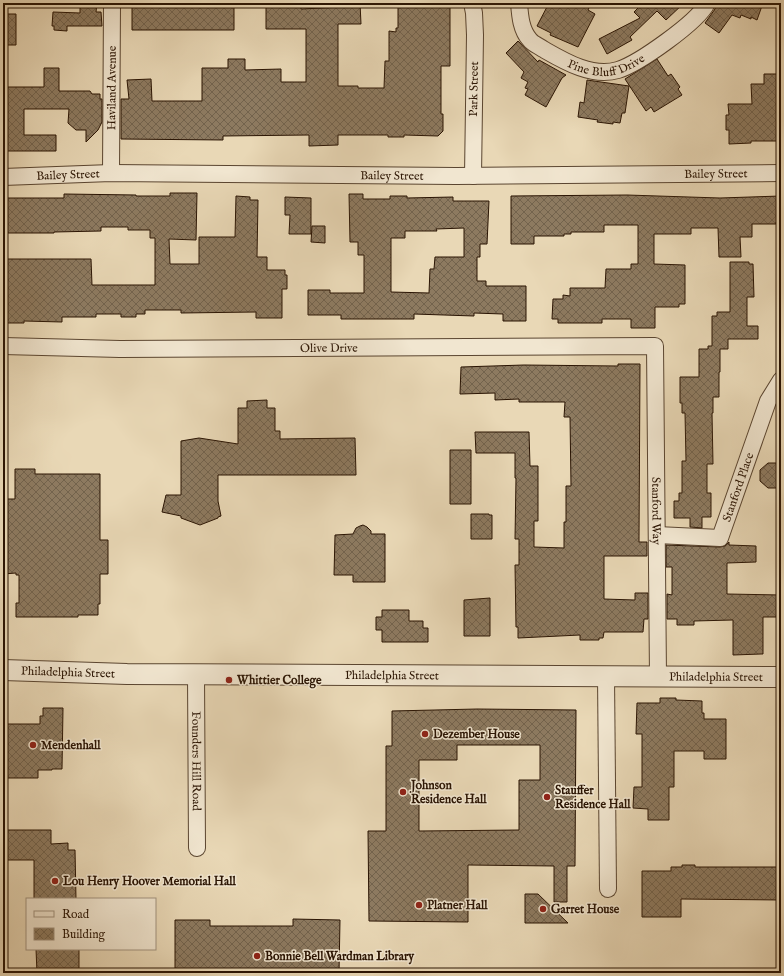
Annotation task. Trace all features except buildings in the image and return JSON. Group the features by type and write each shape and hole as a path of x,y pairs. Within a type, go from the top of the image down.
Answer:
{"street":[{"name":"Haviland Avenue","path":"111,172 112,3"},
{"name":"Park Street","path":"472,3 475,35 473,176"},
{"name":"Pine Bluff Drive","path":"519,3 523,30 531,41 554,55 576,65 591,70 604,72 617,70 632,64 681,31 697,17 707,3"},
{"name":"Bailey Street","path":"3,177 111,172 473,176 781,173"},
{"name":"Olive Drive","path":"3,346 120,349 655,346"},
{"name":"Stanford Way","path":"655,346 658,677"},
{"name":"Stanford Place","path":"657,535 720,538 768,401 781,380"},
{"name":"Philadelphia Street","path":"3,670 128,674 781,677"},
{"name":"Founders Hill Road","path":"196,674 197,848"},
{"path":"606,676 608,889"}],"place":[{"name":"Whittier College","path":"229,680"},
{"name":"Dezember House","path":"425,734"},
{"name":"Mendenhall","path":"33,745"},
{"name":"Johnson Residence Hall","path":"403,792"},
{"name":"Stauffer Residence Hall","path":"547,797"},
{"name":"Lou Henry Hoover Memorial Hall","path":"55,881"},
{"name":"Platner Hall","path":"419,905"},
{"name":"Garret House","path":"543,909"},
{"name":"Bonnie Bell Wardman Library","path":"257,956"}]}
